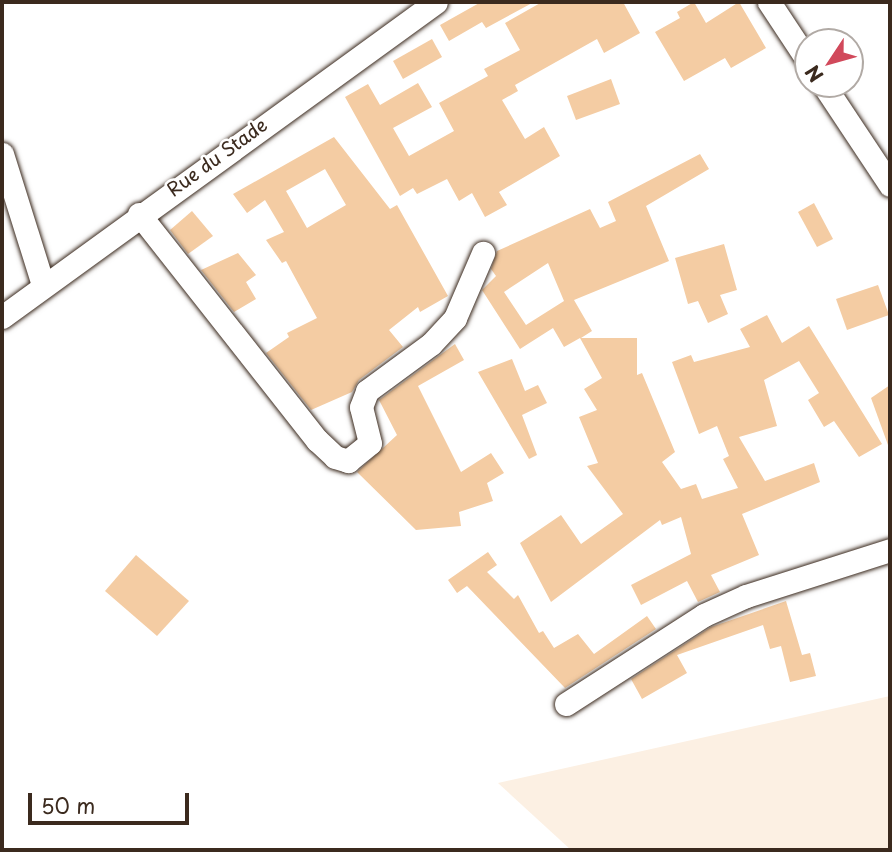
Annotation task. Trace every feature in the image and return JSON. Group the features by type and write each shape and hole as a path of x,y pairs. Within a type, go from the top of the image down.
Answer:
{"street":[{"name":"Rue du Stade","path":"2,317 139,214 436,2"},
{"path":"769,2 794,40"},
{"path":"832,98 890,185"},
{"path":"2,153 43,285"},
{"path":"139,214 317,440 335,457 348,461 370,443 361,407 367,391 431,344 455,318 483,253"},
{"path":"566,704 704,615 746,596 890,551"}],"shaded area":[{"path":"890,696 890,850 571,850 498,783"}],"building":[{"path":"481,2 534,2 486,28 482,22 449,41 440,25"},
{"path":"542,2 623,2 640,33 604,53 597,39 515,85 518,91 502,100 525,139 544,127 560,156 499,192 507,205 485,217 472,193 459,201 447,179 417,194 413,188 400,196 345,97 368,84 380,105 418,83 432,107 393,128 409,156 454,131 439,103 488,76 484,69 520,50 505,23"},
{"path":"694,2 706,23 739,2 766,48 731,68 725,58 684,81 655,32 680,18 677,12"},
{"path":"432,39 442,57 403,79 393,61"},
{"path":"611,79 620,104 576,120 567,96"},
{"path":"334,137 390,209 397,205 448,296 420,312 418,307 389,330 403,347 359,380 352,392 311,410 266,353 289,337 287,333 317,318 286,261 282,263 266,240 284,232 265,200 247,213 233,194","holes":["325,169 346,205 307,228 286,191"]},
{"path":"700,154 709,169 646,206 669,261 574,300 592,331 581,338 637,338 637,375 642,373 675,452 662,462 681,489 696,484 702,499 738,488 723,459 729,456 717,426 699,434 672,362 691,355 694,362 750,347 740,329 767,315 782,343 809,326 882,444 859,457 834,421 824,427 808,400 819,393 799,361 764,380 777,426 739,437 765,481 814,463 820,482 742,514 759,555 711,575 720,592 698,602 687,581 641,605 631,585 691,554 681,517 662,525 660,520 551,602 520,543 561,515 581,544 623,514 587,466 598,463 579,417 597,410 584,389 602,378 580,338 564,347 553,328 520,349 482,290 496,276 491,269 497,251 590,209 600,228 616,221 608,202","holes":["548,263 564,301 526,325 504,292"]},
{"path":"814,203 833,239 817,247 798,212"},
{"path":"192,211 213,236 188,254 170,230"},
{"path":"724,244 737,290 720,295 728,314 708,323 698,301 688,304 675,258"},
{"path":"238,253 256,275 246,282 256,299 234,312 201,270"},
{"path":"878,285 889,315 847,330 836,299"},
{"path":"455,344 464,360 418,386 461,472 491,453 504,473 487,483 493,501 459,512 461,526 416,530 357,472 397,435 379,400"},
{"path":"512,359 525,391 538,385 547,403 522,415 537,455 529,459 478,372"},
{"path":"890,385 890,445 888,445 871,398"},
{"path":"488,552 497,565 487,572 514,599 518,595 539,633 543,631 554,648 578,634 594,654 647,616 656,629 565,688 467,586 457,593 448,580"},
{"path":"136,555 189,601 157,636 105,591"},
{"path":"786,601 802,655 810,653 816,676 790,682 781,646 770,649 763,625 677,655 687,673 642,699 631,679 711,627"}]}
